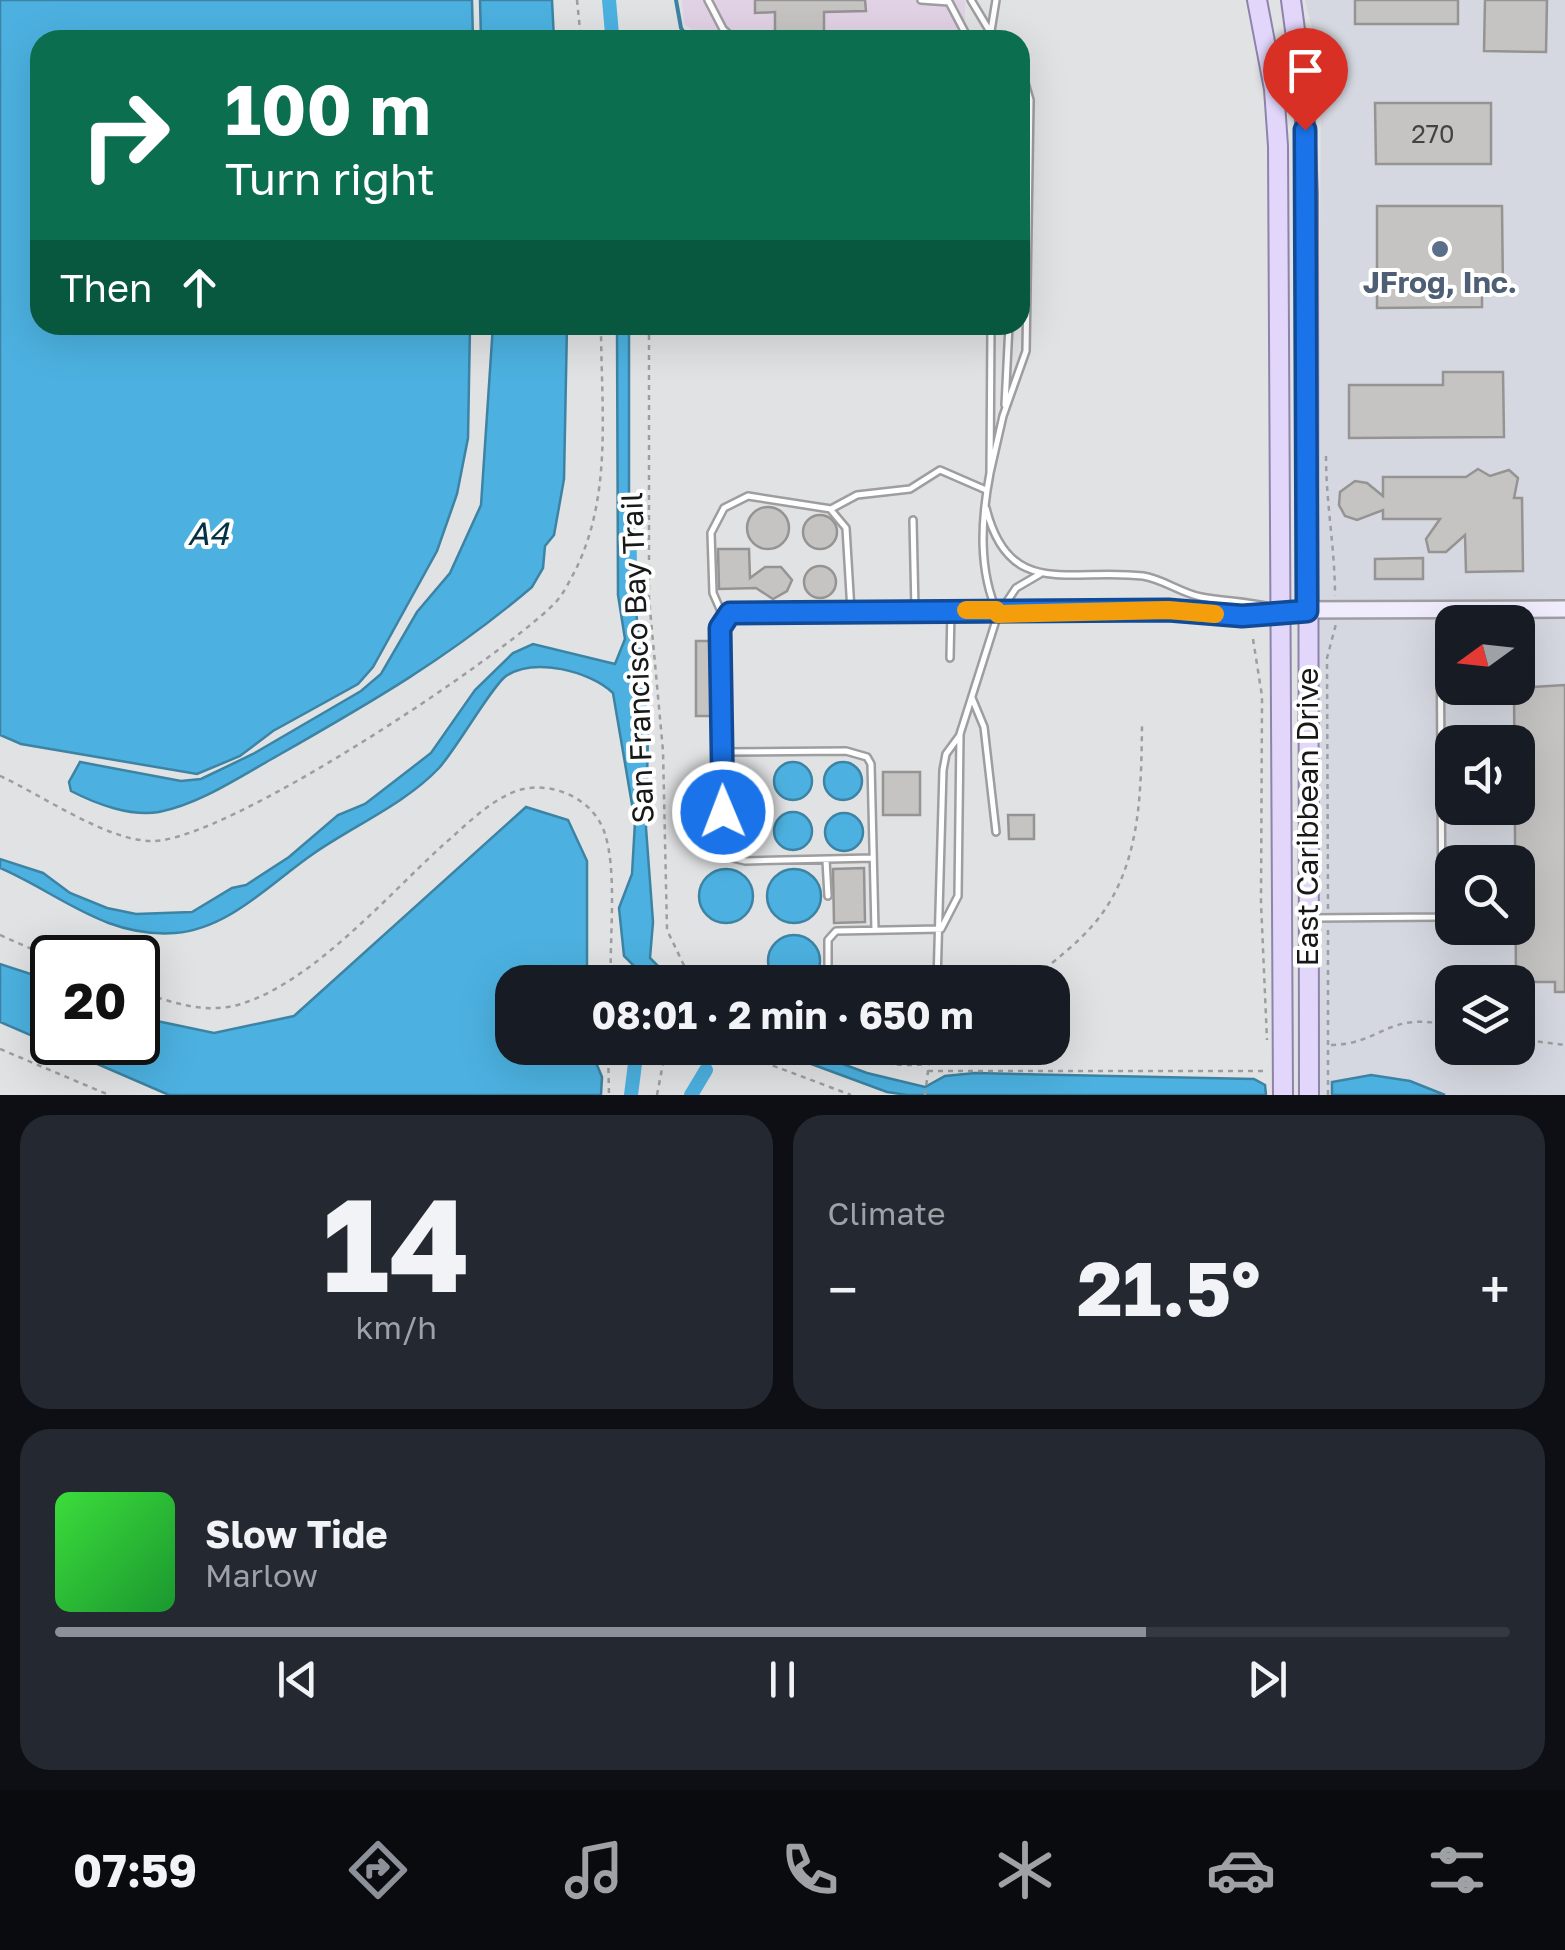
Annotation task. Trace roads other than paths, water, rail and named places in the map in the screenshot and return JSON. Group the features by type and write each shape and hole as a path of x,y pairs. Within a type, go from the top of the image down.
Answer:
{"main road":[{"name":"East Caribbean Drive","path":"1257,0 1274,89 1278,146 1277,1089"},
{"name":"East Caribbean Drive","path":"1291,0 1299,51 1308,194 1307,611 1318,918 1309,1095"}],"street":[{"path":"1535,609 1565,609"},
{"path":"1280,610 1435,610"}],"lane":[{"path":"708,0 722,30"},
{"path":"921,0 949,2 964,30"},
{"path":"971,0 990,30"},
{"path":"991,30 996,0"},
{"path":"1299,51 1325,48"},
{"path":"990,335 990,473"},
{"path":"1003,416 1008,335"},
{"path":"997,612 982,536 984,500 1003,416 1026,351 1026,335"},
{"path":"724,618 713,593 711,533 724,508 748,496 831,509 857,496 910,490 940,470 986,490"},
{"path":"984,500 993,536 1007,558 1040,574 1146,576 1200,597 1248,600 1280,610"},
{"path":"831,509 846,528 851,611"},
{"path":"913,520 915,610"},
{"path":"938,965 946,754 960,734 997,612 1016,588 1040,574"},
{"path":"950,658 951,610"},
{"path":"874,858 733,858 724,842 720,628 730,613 1168,610 1242,616 1280,610"},
{"path":"972,698 984,727 996,832"},
{"path":"1318,918 1442,917 1441,705"},
{"path":"941,929 958,896 960,734"},
{"path":"722,752 846,751 867,757 872,764 875,930"},
{"path":"826,860 828,896"},
{"path":"829,965 830,935 941,929"}],"water":[{"name":"A4","path":"0,0 472,0 473,30 30,30 30,335 470,335 468,438 457,494 437,551 373,667 358,684 273,731 240,756 197,774 21,744 0,735"},
{"path":"480,0 552,0 554,30 481,30"},
{"path":"492,335 567,335 564,479 554,535 545,546 543,568 532,587 409,678 205,796 159,812 137,813 102,805 71,791 69,782 80,762 181,781 201,779 253,754 361,691 381,674 417,612 450,573 481,505"},
{"path":"617,335 629,335 629,539 648,732 646,828 653,922 650,958 657,965 633,965 624,956 619,908 632,874 635,822 613,693 591,678 561,669 531,668 506,676 446,759 425,781 313,854 232,914 195,930 150,933 127,929 84,912 0,868 0,859 43,873 70,893 107,908 136,914 192,912 232,888 246,885 289,857 338,815 365,804 431,753 475,690 513,653 533,644 615,664 625,639 618,595"},
{"path":"793,762 806,768 812,781 806,794 793,800 780,794 774,781 780,768"},
{"path":"843,762 856,768 862,781 856,794 843,800 830,794 824,781 830,768"},
{"path":"526,807 568,820 587,861 587,965 495,965 495,1065 597,1065 602,1077 601,1095 169,1095 100,1065 160,1065 160,1022 214,1033 294,1016"},
{"path":"793,812 806,818 812,831 806,844 793,850 780,844 774,831 780,818"},
{"path":"844,813 857,819 863,832 857,845 844,851 831,845 825,832 831,819"},
{"path":"726,869 745,877 753,896 745,915 726,923 707,915 699,896 707,877"},
{"path":"794,869 813,877 821,896 813,915 794,923 775,915 767,896 775,877"},
{"path":"784,937 804,937 818,951 819,965 769,965 770,951"},
{"path":"0,964 30,974 30,1035 0,1022"},
{"path":"814,1065 846,1065 925,1087 945,1076 975,1073 1254,1079 1265,1085 1266,1095 907,1095 887,1092"},
{"path":"1371,1075 1410,1081 1445,1095 1332,1095 1332,1082"}],"waterway":[{"path":"609,0 612,30"},
{"path":"676,0 682,30"},
{"path":"629,513 630,567"},
{"path":"631,1095 635,1065"},
{"path":"691,1095 706,1070"}],"place":[{"name":"JFrog, Inc.","path":"1440,249"}]}
